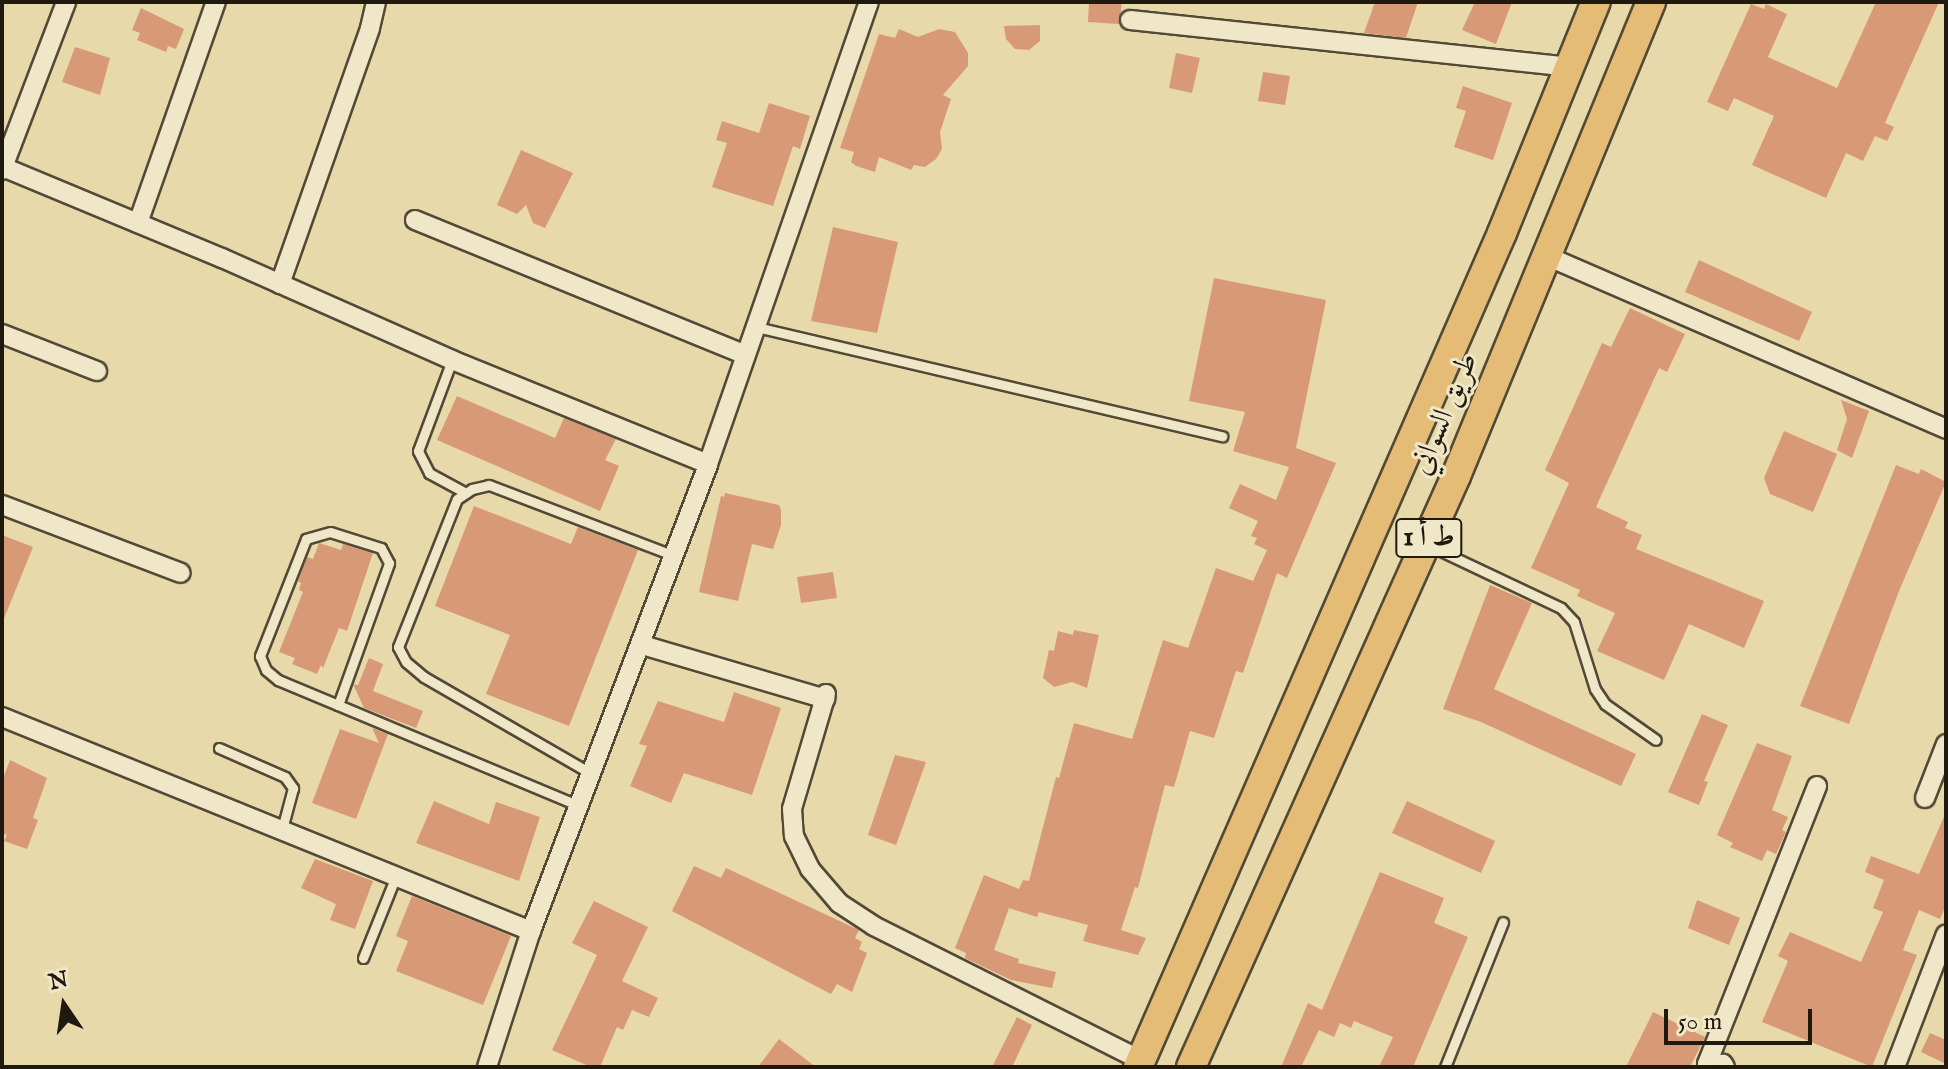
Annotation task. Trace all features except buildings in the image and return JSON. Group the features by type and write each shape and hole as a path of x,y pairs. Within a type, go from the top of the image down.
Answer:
{"highway":[{"name":"طريق السواني","path":"1140,1064 1502,233 1596,2"},
{"name":"طريق السواني","path":"1191,1067 1426,544 1549,257 1651,2"}],"street":[{"path":"66,2 3,168 138,223 452,360 708,464"},
{"path":"138,223 216,2"},
{"path":"280,284 370,28 376,2"},
{"path":"487,1067 531,931 675,556 869,2"},
{"path":"1130,20 1568,67"},
{"path":"415,220 746,355"},
{"path":"1549,257 1946,429"},
{"path":"2,334 97,371"},
{"path":"2,505 181,573"},
{"path":"642,645 826,696 792,809 800,853 839,903 874,926 1140,1064"},
{"path":"2,717 531,931"},
{"path":"1925,798 1946,744"},
{"path":"1725,1067 1723,1064 1707,1064 1817,786"},
{"path":"1895,1067 1946,934"}],"lane":[{"path":"756,327 1222,436"},
{"path":"452,360 418,451 429,473 466,493"},
{"path":"592,774 424,677 406,662 398,647 457,499 489,485 675,556"},
{"path":"338,705 389,563 381,548 330,532 306,539 260,656 266,670 278,680 579,806"},
{"path":"1426,544 1561,608 1574,622 1595,689 1605,704 1656,740"},
{"path":"219,748 285,777 293,788 282,829"},
{"path":"363,958 396,876"},
{"path":"1445,1067 1503,922"}]}
